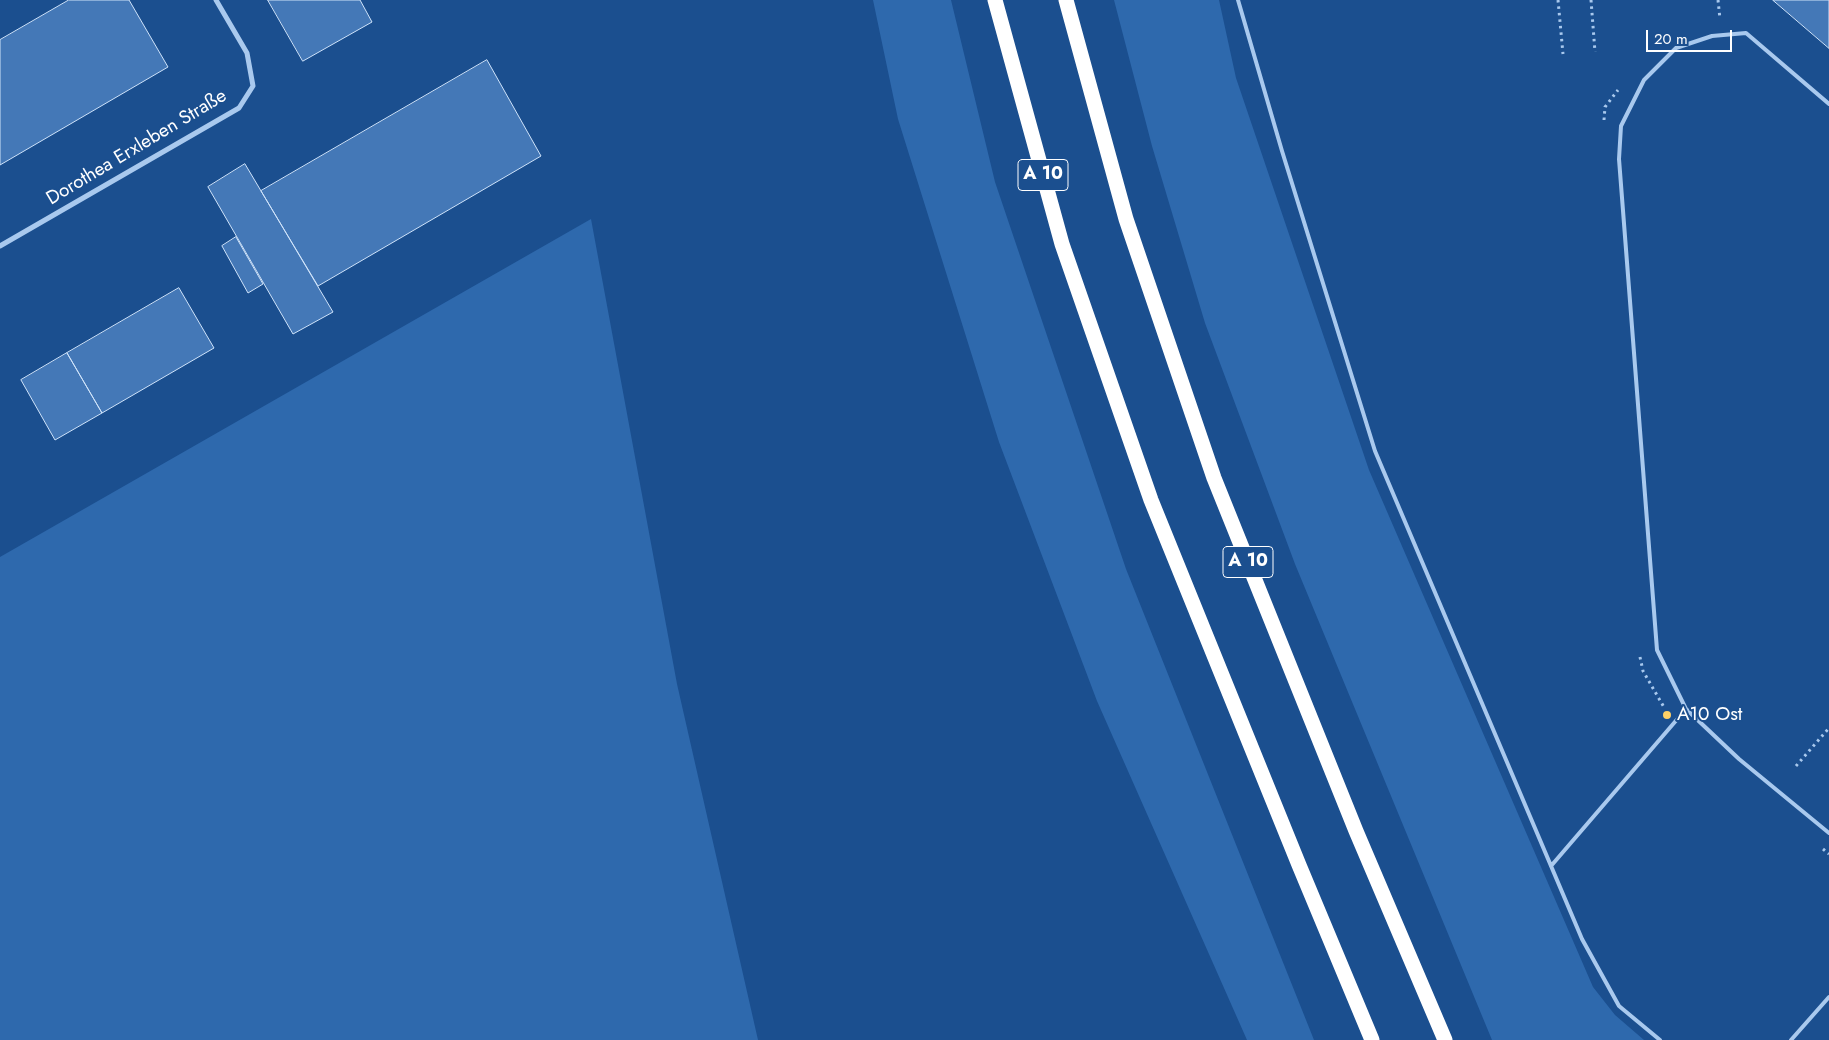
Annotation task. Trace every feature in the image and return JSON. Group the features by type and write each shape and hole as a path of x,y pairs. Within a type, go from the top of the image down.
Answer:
{"highway":[{"name":"A 10","path":"995,0 1062,244 1152,500 1299,865 1372,1040"},
{"name":"A 10","path":"1066,0 1126,219 1214,478 1356,831 1445,1040"}],"street":[{"name":"Dorothea Erxleben Straße","path":"0,246 239,108 253,86 247,53 216,0"}],"lane":[{"path":"1238,0 1287,170 1375,451 1582,939 1619,1006 1660,1040"},
{"path":"1829,104 1746,34 1712,36 1676,48 1644,80 1620,126 1619,159 1657,650 1686,709 1739,759 1829,834"},
{"path":"1551,866 1686,709"},
{"path":"1791,1040 1829,997"}],"path":[{"path":"1558,0 1563,54"},
{"path":"1591,0 1595,52"},
{"path":"1796,766 1829,728"}],"shaded area":[{"path":"873,0 951,0 995,182 1126,569 1314,1040 1247,1040 1097,701 999,442 898,119"},
{"path":"1114,0 1219,0 1236,78 1369,470 1593,987 1615,1015 1644,1040 1492,1040 1295,564 1205,323 1152,146"},
{"path":"591,219 677,684 758,1040 0,1040 0,557"}],"building":[{"path":"69,0 129,0 168,67 0,165 0,40"},
{"path":"268,0 360,0 372,22 303,61"},
{"path":"1773,0 1829,0 1829,48"},
{"path":"487,60 541,156 318,286 261,191"},
{"path":"245,164 333,312 293,334 208,187"},
{"path":"236,237 263,284 248,293 222,246"},
{"path":"179,288 214,348 102,413 67,353"},
{"path":"67,353 102,413 55,440 21,380"}],"place":[{"name":"A10 Ost","path":"1667,715"}]}
